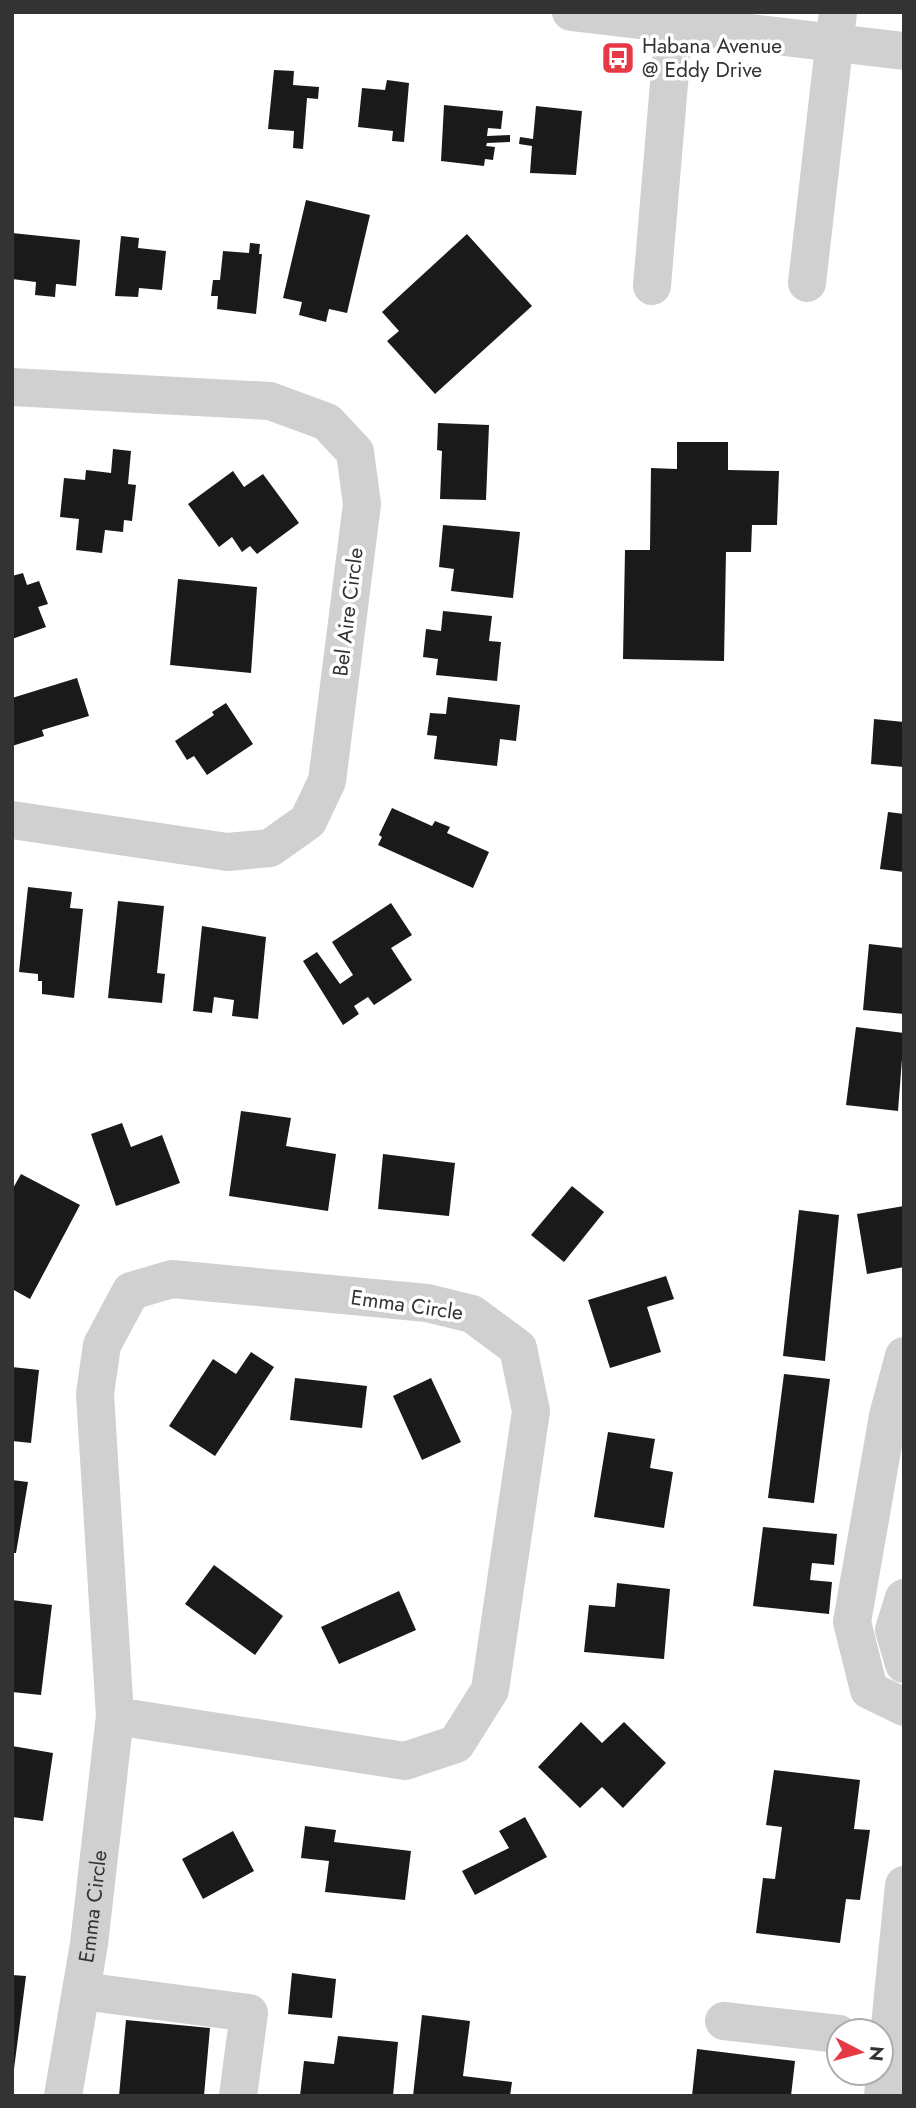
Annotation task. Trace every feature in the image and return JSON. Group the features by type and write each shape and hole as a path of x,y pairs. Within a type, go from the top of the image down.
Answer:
{"street":[{"path":"570,12 674,24 720,21 836,28 904,51"},
{"path":"652,286 674,24"},
{"path":"807,283 836,28"},
{"name":"Bel Aire Circle","path":"12,387 270,401 327,422 355,452 362,504 327,781 308,821 270,848 227,852 12,820"},
{"name":"Emma Circle","path":"63,2096 82,1991 115,1716 95,1394 102,1345 131,1291 173,1279 427,1303 472,1314 518,1348 531,1411 490,1690 456,1744 404,1760 115,1716"},
{"path":"904,1356 888,1416 852,1622 869,1690 904,1707"},
{"path":"904,1598 894,1630 904,1664"},
{"path":"893,2017 904,1885"},
{"path":"82,1991 249,2013 237,2096"},
{"path":"724,2021 825,2032"}],"building":[{"path":"274,70 294,71 293,85 319,87 318,99 307,98 303,149 293,148 294,131 268,129"},
{"path":"387,80 409,83 404,142 392,141 393,131 358,127 362,88 385,90"},
{"path":"444,105 503,111 501,129 488,128 487,136 510,135 510,142 487,143 486,146 495,147 493,160 485,159 484,166 441,161"},
{"path":"536,106 582,111 576,175 530,173 532,146 519,144 520,137 533,139"},
{"path":"306,200 370,215 347,313 329,309 326,322 299,315 302,302 283,298"},
{"path":"12,233 80,240 76,286 56,284 55,297 35,295 36,282 12,279"},
{"path":"467,234 532,306 435,394 387,341 399,331 382,312"},
{"path":"121,236 139,238 138,248 166,251 162,290 139,288 138,297 115,296"},
{"path":"250,243 260,244 259,254 262,254 256,314 217,309 218,296 211,296 213,280 220,280 223,251 249,253"},
{"path":"438,423 489,425 486,500 440,499 442,451 437,450"},
{"path":"677,442 728,442 728,470 779,471 777,525 752,525 751,552 726,552 724,661 623,659 625,550 650,550 651,468 677,469"},
{"path":"113,449 131,451 128,484 136,485 132,521 124,520 123,532 105,530 102,553 76,550 79,519 60,517 64,478 85,480 86,470 111,473"},
{"path":"233,471 244,487 263,474 299,523 257,554 250,546 242,552 232,537 219,547 188,504"},
{"path":"443,525 520,532 513,598 451,591 454,569 439,567"},
{"path":"23,573 27,585 39,581 48,604 38,607 46,627 12,639 12,576"},
{"path":"178,579 257,587 251,673 170,665"},
{"path":"443,611 492,616 489,641 501,642 497,681 436,675 438,659 423,657 426,629 441,631"},
{"path":"77,678 89,716 42,730 44,736 12,746 12,698"},
{"path":"448,697 520,705 516,741 500,739 497,766 434,759 437,736 427,735 430,713 446,714"},
{"path":"226,703 253,744 207,775 194,756 187,760 175,741 214,715 212,712"},
{"path":"874,719 904,722 904,767 871,764"},
{"path":"392,808 432,826 435,821 450,827 447,833 489,852 473,888 378,845 382,837 379,835"},
{"path":"888,812 904,814 904,872 880,869"},
{"path":"28,887 72,892 70,908 83,909 74,998 42,994 42,981 38,981 38,974 19,972"},
{"path":"118,901 164,906 157,973 165,974 162,1003 108,998"},
{"path":"391,903 412,935 391,948 412,980 374,1005 368,997 354,1006 359,1014 343,1025 303,961 317,952 340,984 353,975 332,942"},
{"path":"202,926 266,937 258,1019 232,1016 234,1000 214,997 212,1013 193,1011"},
{"path":"869,944 904,948 904,1014 863,1010"},
{"path":"856,1027 904,1033 898,1111 846,1105"},
{"path":"241,1111 291,1118 286,1146 336,1154 328,1211 229,1196"},
{"path":"122,1123 131,1147 162,1135 180,1183 116,1206 91,1134"},
{"path":"383,1154 455,1163 449,1216 378,1209"},
{"path":"21,1174 80,1205 30,1299 12,1289 12,1190"},
{"path":"572,1186 604,1212 564,1262 531,1235"},
{"path":"904,1206 904,1267 867,1274 857,1214"},
{"path":"799,1210 839,1215 825,1361 783,1356"},
{"path":"666,1276 674,1299 647,1307 661,1352 610,1368 588,1300"},
{"path":"251,1352 274,1367 215,1456 169,1426 213,1359 236,1374"},
{"path":"12,1367 39,1370 31,1443 12,1441"},
{"path":"784,1374 830,1379 814,1503 768,1498"},
{"path":"295,1378 367,1386 362,1428 290,1420"},
{"path":"431,1378 461,1442 422,1460 393,1396"},
{"path":"608,1432 655,1439 650,1468 673,1472 664,1528 594,1517"},
{"path":"12,1480 28,1482 16,1553 12,1553"},
{"path":"763,1527 837,1534 834,1565 812,1563 810,1580 832,1582 829,1614 753,1606"},
{"path":"214,1565 283,1616 255,1655 185,1604"},
{"path":"617,1583 670,1589 664,1659 584,1652 589,1605 615,1607"},
{"path":"399,1591 416,1630 339,1664 321,1627"},
{"path":"12,1600 52,1605 41,1695 12,1692"},
{"path":"581,1722 602,1743 624,1722 666,1763 623,1808 602,1787 580,1808 538,1767"},
{"path":"12,1746 53,1753 43,1821 12,1817"},
{"path":"774,1770 860,1780 854,1829 870,1830 860,1900 846,1899 840,1943 756,1933 763,1878 775,1879 782,1827 766,1825"},
{"path":"525,1817 547,1857 475,1895 462,1871 509,1848 499,1831"},
{"path":"305,1826 336,1830 334,1842 411,1851 405,1900 325,1892 329,1861 301,1858"},
{"path":"233,1831 254,1871 203,1899 182,1859"},
{"path":"292,1973 336,1979 332,2018 288,2014"},
{"path":"12,1975 26,1976 14,2069 12,2068"},
{"path":"422,2015 470,2021 463,2076 512,2082 510,2096 413,2096"},
{"path":"126,2020 210,2028 204,2096 119,2096"},
{"path":"338,2036 398,2042 393,2096 300,2096 304,2061 334,2064"},
{"path":"697,2049 795,2061 791,2096 692,2096"}],"place":[{"name":"Habana Avenue @ Eddy Drive","path":"618,58"}]}
